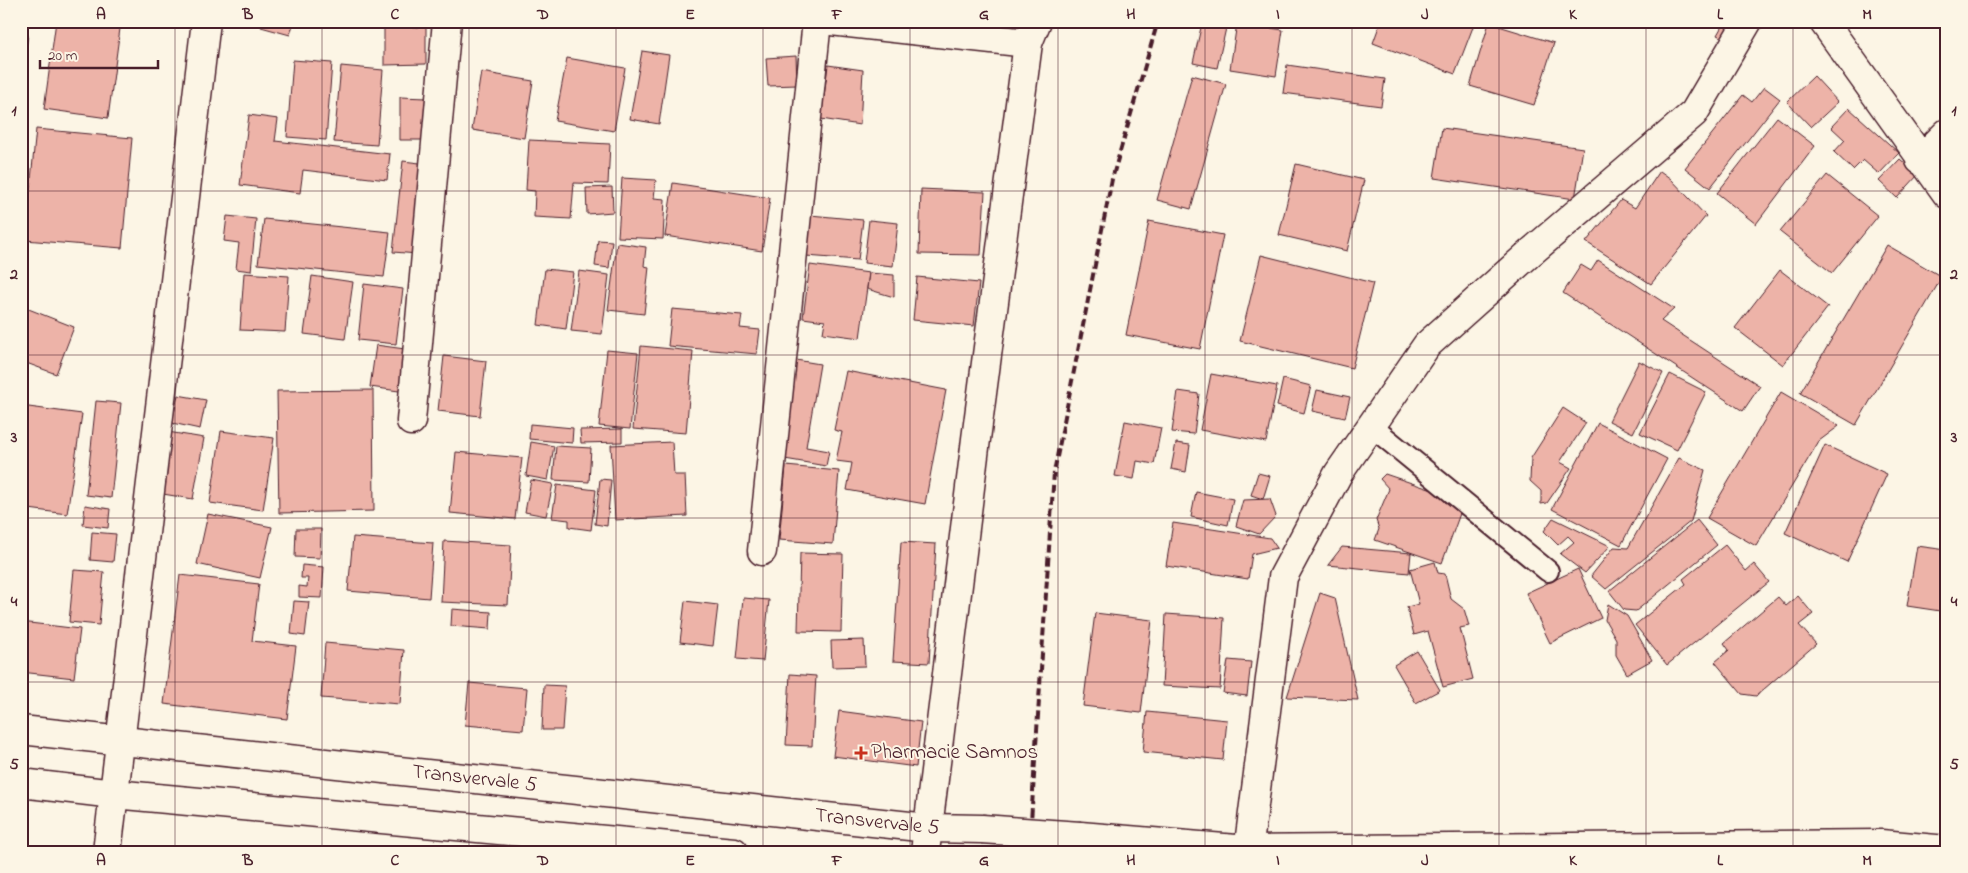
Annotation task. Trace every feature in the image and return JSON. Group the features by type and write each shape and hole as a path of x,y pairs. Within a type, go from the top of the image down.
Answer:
{"street":[{"path":"107,852 206,21"},
{"path":"411,421 447,21"},
{"path":"762,551 817,21"},
{"path":"831,21 1032,32 976,439 927,840"},
{"path":"1248,851 1282,577 1338,474 1427,345 1530,253 1694,114 1748,21"},
{"path":"1824,21 1920,160 1947,194"},
{"path":"1920,160 1947,133"},
{"name":"Transvervale 5","path":"21,730 927,840 982,829 1248,851 1881,844 1947,850"},
{"path":"21,783 114,794 734,852"}],"lane":[{"path":"1371,426 1548,571"}],"building":[{"path":"56,21 121,21 108,118 44,109"},
{"path":"262,21 294,21 290,35 261,27"},
{"path":"1381,21 1458,21 1473,27 1455,74 1373,43"},
{"path":"1725,21 1740,21 1729,41 1717,35"},
{"path":"1202,23 1226,28 1217,68 1193,63"},
{"path":"1237,23 1283,30 1276,76 1230,69"},
{"path":"1489,23 1554,43 1534,105 1470,86"},
{"path":"384,27 426,27 426,64 384,65"},
{"path":"21,34 28,35 21,79"},
{"path":"642,51 669,55 659,124 630,119"},
{"path":"796,56 797,85 768,86 766,58"},
{"path":"567,58 625,68 614,131 555,121"},
{"path":"293,60 332,63 326,140 287,137"},
{"path":"828,65 863,70 860,125 821,119"},
{"path":"1287,65 1385,79 1381,106 1283,93"},
{"path":"341,66 383,70 377,145 334,142"},
{"path":"481,72 533,81 524,138 472,130"},
{"path":"1192,75 1226,84 1191,209 1157,200"},
{"path":"1814,76 1838,102 1811,127 1787,102"},
{"path":"1764,87 1780,99 1710,188 1685,168 1743,95 1752,102"},
{"path":"400,97 427,98 427,140 400,140"},
{"path":"1849,108 1899,153 1879,174 1863,160 1853,170 1834,152 1845,140 1831,127"},
{"path":"249,115 278,119 275,141 390,154 387,180 303,170 300,193 240,185"},
{"path":"1777,117 1815,146 1756,224 1717,193"},
{"path":"1442,128 1583,148 1575,199 1434,178"},
{"path":"36,129 132,138 122,248 25,240"},
{"path":"529,140 610,144 608,184 574,183 571,219 534,217 535,191 526,190"},
{"path":"1900,159 1918,175 1897,198 1879,181"},
{"path":"403,161 428,164 418,254 393,252"},
{"path":"1296,164 1364,180 1347,251 1279,235"},
{"path":"1660,171 1671,179 1706,216 1651,284 1586,242 1621,200 1635,208"},
{"path":"1827,175 1878,216 1832,273 1780,232"},
{"path":"622,178 656,180 654,198 665,199 663,239 618,237"},
{"path":"673,183 770,198 762,251 665,236"},
{"path":"612,187 613,212 587,214 586,188"},
{"path":"921,189 985,192 981,255 919,254"},
{"path":"810,215 863,220 858,260 806,256"},
{"path":"227,216 256,219 251,271 236,269 239,243 224,241"},
{"path":"264,219 390,232 384,277 258,264"},
{"path":"869,220 898,223 893,266 864,263"},
{"path":"1149,221 1223,235 1200,349 1126,335"},
{"path":"598,240 612,241 609,268 595,266"},
{"path":"617,243 646,247 644,266 649,267 644,314 608,310"},
{"path":"1887,245 1942,277 1856,425 1800,393"},
{"path":"1261,255 1373,283 1352,368 1240,341"},
{"path":"1598,260 1674,309 1661,321 1760,386 1743,411 1563,293 1581,265 1591,271"},
{"path":"810,265 869,273 860,338 823,333 825,321 803,318"},
{"path":"545,269 573,272 566,329 538,325"},
{"path":"1780,270 1828,307 1783,365 1735,328"},
{"path":"579,271 609,275 602,334 571,331"},
{"path":"244,273 289,276 285,332 240,330"},
{"path":"869,273 894,275 894,297 867,289"},
{"path":"312,276 353,282 345,339 304,334"},
{"path":"917,277 979,283 974,326 913,320"},
{"path":"364,284 403,289 396,344 358,340"},
{"path":"21,306 74,327 56,374 21,361"},
{"path":"672,309 742,315 740,328 760,330 757,354 668,346"},
{"path":"376,345 412,350 406,392 370,387"},
{"path":"641,346 693,351 686,433 633,429"},
{"path":"607,350 638,353 630,429 599,426"},
{"path":"444,356 486,361 480,416 438,411"},
{"path":"796,360 820,364 806,447 829,451 826,466 779,458"},
{"path":"1639,361 1663,373 1633,433 1609,421"},
{"path":"846,371 946,390 925,504 847,490 852,463 836,461 842,432 834,430"},
{"path":"1211,374 1277,386 1266,442 1200,430"},
{"path":"1670,374 1706,392 1677,450 1640,433"},
{"path":"1283,379 1311,386 1304,413 1277,406"},
{"path":"373,390 374,511 279,513 277,391"},
{"path":"1317,390 1350,397 1345,418 1312,411"},
{"path":"1178,391 1199,394 1194,434 1172,432"},
{"path":"1781,392 1839,426 1819,441 1756,546 1707,518"},
{"path":"178,395 206,400 200,429 172,423"},
{"path":"96,401 121,403 111,498 86,495"},
{"path":"21,406 82,414 67,514 21,508"},
{"path":"1563,408 1586,423 1560,462 1571,468 1547,503 1541,504 1541,491 1530,481 1531,458"},
{"path":"1125,421 1161,428 1154,464 1137,461 1134,479 1115,476"},
{"path":"1598,423 1667,459 1621,545 1552,509"},
{"path":"530,424 573,428 572,443 529,439"},
{"path":"622,429 622,442 581,443 580,430"},
{"path":"221,431 274,438 263,510 210,503"},
{"path":"168,432 204,438 193,499 157,493"},
{"path":"531,442 554,446 548,480 526,476"},
{"path":"672,442 674,475 685,475 687,516 615,520 611,445"},
{"path":"1176,443 1190,445 1186,472 1171,469"},
{"path":"1825,445 1887,474 1847,562 1785,533"},
{"path":"556,446 591,448 589,482 553,480"},
{"path":"456,452 522,458 515,519 450,513"},
{"path":"1679,458 1705,470 1691,521 1606,589 1591,576 1614,547 1628,548"},
{"path":"786,466 839,471 833,544 779,540"},
{"path":"1258,473 1270,476 1263,499 1251,495"},
{"path":"1385,474 1447,495 1445,502 1462,508 1442,563 1375,540 1379,529 1376,520 1389,489 1380,479"},
{"path":"600,479 611,480 607,526 595,524"},
{"path":"531,480 553,484 546,516 525,512"},
{"path":"557,485 596,490 591,530 569,527 569,520 552,518"},
{"path":"1196,492 1233,499 1228,525 1191,517"},
{"path":"1270,499 1276,516 1259,534 1236,526 1243,500"},
{"path":"85,505 110,509 108,528 83,525"},
{"path":"208,514 272,527 260,578 197,564"},
{"path":"1553,518 1610,546 1585,573 1560,554 1574,542 1568,536 1558,545 1544,531"},
{"path":"1697,520 1717,545 1636,611 1624,610 1609,591"},
{"path":"1173,523 1270,538 1277,548 1252,554 1248,579 1166,566"},
{"path":"296,529 321,529 320,558 295,557"},
{"path":"92,532 116,534 113,562 90,560"},
{"path":"353,537 433,543 429,598 348,591"},
{"path":"444,541 511,545 508,605 441,602"},
{"path":"901,542 936,544 929,663 893,661"},
{"path":"1725,545 1746,571 1754,564 1769,582 1667,665 1635,625 1686,584 1683,579"},
{"path":"1917,546 1947,550 1947,612 1907,606"},
{"path":"1342,547 1411,553 1409,573 1328,565"},
{"path":"800,553 843,554 841,632 798,631"},
{"path":"1435,562 1438,573 1445,574 1451,599 1464,609 1469,626 1460,628 1473,679 1443,687 1428,631 1414,635 1407,607 1419,604 1410,569"},
{"path":"302,565 324,567 322,598 299,597 299,586 307,587 308,578 301,578"},
{"path":"1578,569 1601,618 1550,643 1526,593"},
{"path":"74,570 104,572 99,625 69,622"},
{"path":"180,575 259,584 252,641 296,646 287,719 164,704"},
{"path":"1320,593 1335,598 1358,700 1287,697"},
{"path":"1798,596 1813,614 1799,625 1816,644 1756,696 1742,694 1715,662 1729,650 1724,643 1778,597 1786,606"},
{"path":"743,598 769,600 763,661 737,659"},
{"path":"294,601 309,602 305,636 291,634"},
{"path":"685,601 718,605 713,646 680,642"},
{"path":"1608,604 1627,616 1652,660 1627,674 1616,655 1616,639 1605,620"},
{"path":"452,609 491,612 490,629 451,626"},
{"path":"1095,613 1152,620 1141,713 1083,706"},
{"path":"1166,614 1224,618 1220,689 1162,686"},
{"path":"21,622 80,629 74,678 21,672"},
{"path":"864,640 865,666 832,667 831,641"},
{"path":"325,643 404,650 400,704 321,698"},
{"path":"1417,651 1440,690 1416,703 1394,665"},
{"path":"1228,660 1251,662 1247,696 1223,693"},
{"path":"790,674 816,676 812,746 786,745"},
{"path":"469,683 527,688 523,730 465,725"},
{"path":"544,685 565,686 562,730 542,730"},
{"path":"839,711 921,722 916,767 833,756"},
{"path":"1147,712 1227,720 1223,760 1143,752"}],"railway":[{"path":"1029,852 1054,472 1112,179 1158,21"}],"place":[{"name":"Pharmacie Samnos","path":"861,753"}]}
